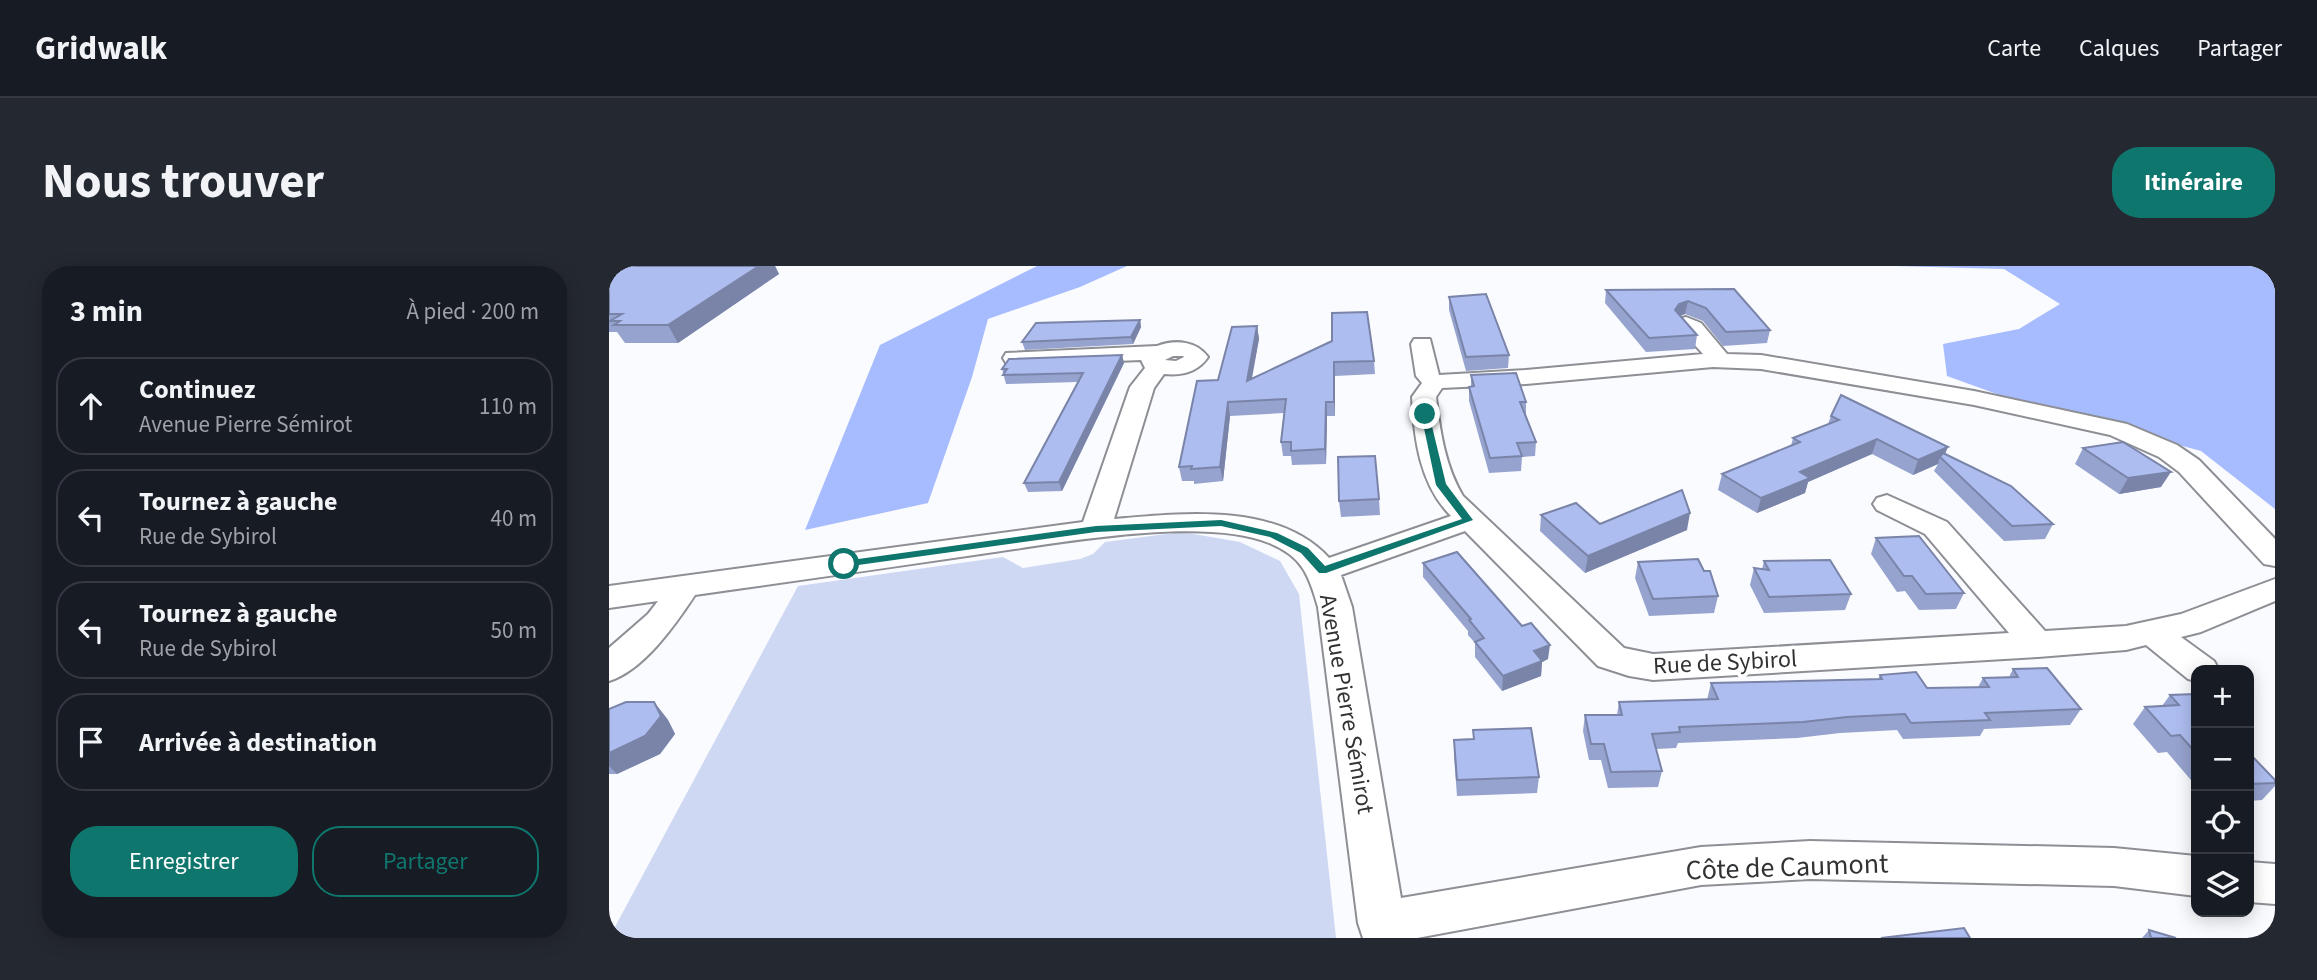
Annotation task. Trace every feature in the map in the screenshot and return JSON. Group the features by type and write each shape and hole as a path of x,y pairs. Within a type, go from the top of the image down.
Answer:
{"street":[{"path":"1686,323 1720,360"},
{"path":"1422,344 1428,376 1434,383 1720,360 1761,362 1962,396 2066,417 2143,438 2168,450 2189,466 2275,556"},
{"path":"1014,358 1157,360 1142,387 1096,529"},
{"name":"Rue de Sybirol","path":"1434,383 1424,397 1425,414 1441,485 1468,520 1611,657 1629,664 1653,667 2038,645 2154,634 2189,624 2275,589"},
{"path":"1887,504 1936,528 2038,645"},
{"path":"1322,570 1468,520"},
{"name":"Avenue Pierre Sémirot","path":"609,597 1096,529 1221,523 1253,528 1305,550 1322,570 1335,607 1385,931"},
{"path":"609,668 660,622 685,586"},
{"path":"2154,634 2194,665"},
{"name":"Côte de Caumont","path":"1385,931 1701,866 1810,860 1983,863 2114,867 2191,875"},
{"path":"2254,882 2275,884"}],"shaded area":[{"path":"1037,266 1127,266 1080,287 988,319 972,377 928,503 805,530 880,345"},
{"path":"1895,266 2275,266 2275,509 2201,451 2016,401 1947,376 1943,344 2019,329 2060,304 2004,269"},
{"path":"1182,532 1240,542 1280,561 1299,594 1336,938 609,938 798,586 1003,557 1023,568 1080,559 1093,554 1105,542"}],"building":[{"path":"609,266 759,266 668,325 614,325 620,321 610,321 622,314 609,314"},
{"path":"1734,289 1770,330 1726,332 1706,308 1688,301 1679,304 1675,310 1697,335 1649,338 1606,290"},
{"path":"1486,294 1509,355 1466,357 1449,297"},
{"path":"1367,312 1374,361 1334,362 1334,402 1326,402 1325,449 1291,451 1291,442 1281,442 1286,399 1228,402 1220,467 1179,467 1197,381 1218,380 1232,327 1257,326 1247,381 1332,341 1332,313"},
{"path":"1140,320 1131,337 1022,342 1036,323"},
{"path":"1122,355 1059,482 1024,483 1083,373 1003,375 1007,369 1002,369 1009,359"},
{"path":"1516,373 1526,402 1520,402 1536,442 1517,443 1522,456 1490,458 1469,387 1474,386 1471,375"},
{"path":"1841,395 1948,447 1918,460 1877,439 1800,472 1810,478 1761,498 1722,474 1800,442 1793,438 1839,420 1831,416"},
{"path":"2123,442 2171,472 2128,478 2083,448"},
{"path":"1943,453 2011,486 2053,524 2012,526 1940,457"},
{"path":"1375,456 1379,499 1339,501 1338,457"},
{"path":"1682,490 1690,513 1588,556 1541,515 1576,503 1600,524"},
{"path":"1919,536 1964,593 1926,594 1912,576 1904,576 1876,538"},
{"path":"1457,552 1522,626 1531,623 1550,645 1534,651 1542,661 1503,676 1475,642 1484,638 1423,563"},
{"path":"1698,559 1704,571 1710,571 1718,596 1653,599 1638,562"},
{"path":"1830,560 1851,594 1769,597 1754,568 1769,570 1764,561"},
{"path":"2047,668 2081,709 1985,713 1990,720 1911,723 1905,714 1803,722 1679,727 1680,732 1652,734 1662,771 1611,772 1604,744 1591,744 1585,715 1622,715 1619,702 1718,699 1711,683 1882,679 1880,675 1916,672 1927,688 1989,687 1983,678 2018,677 2013,669"},
{"path":"2191,694 2191,747 2180,735 2171,736 2145,707 2179,705 2170,695"},
{"path":"626,702 654,702 661,716 645,736 609,753 609,709"},
{"path":"1531,728 1539,777 1457,780 1454,740 1474,739 1473,730"},
{"path":"2254,758 2275,780 2275,783 2254,784"},
{"path":"1964,928 1970,938 1881,938"},
{"path":"2149,930 2176,938 2151,938"}],"route":[{"path":"844,564 1096,529 1221,523 1253,528 1273,535 1305,550 1322,570 1468,520 1441,485 1425,414"}]}
